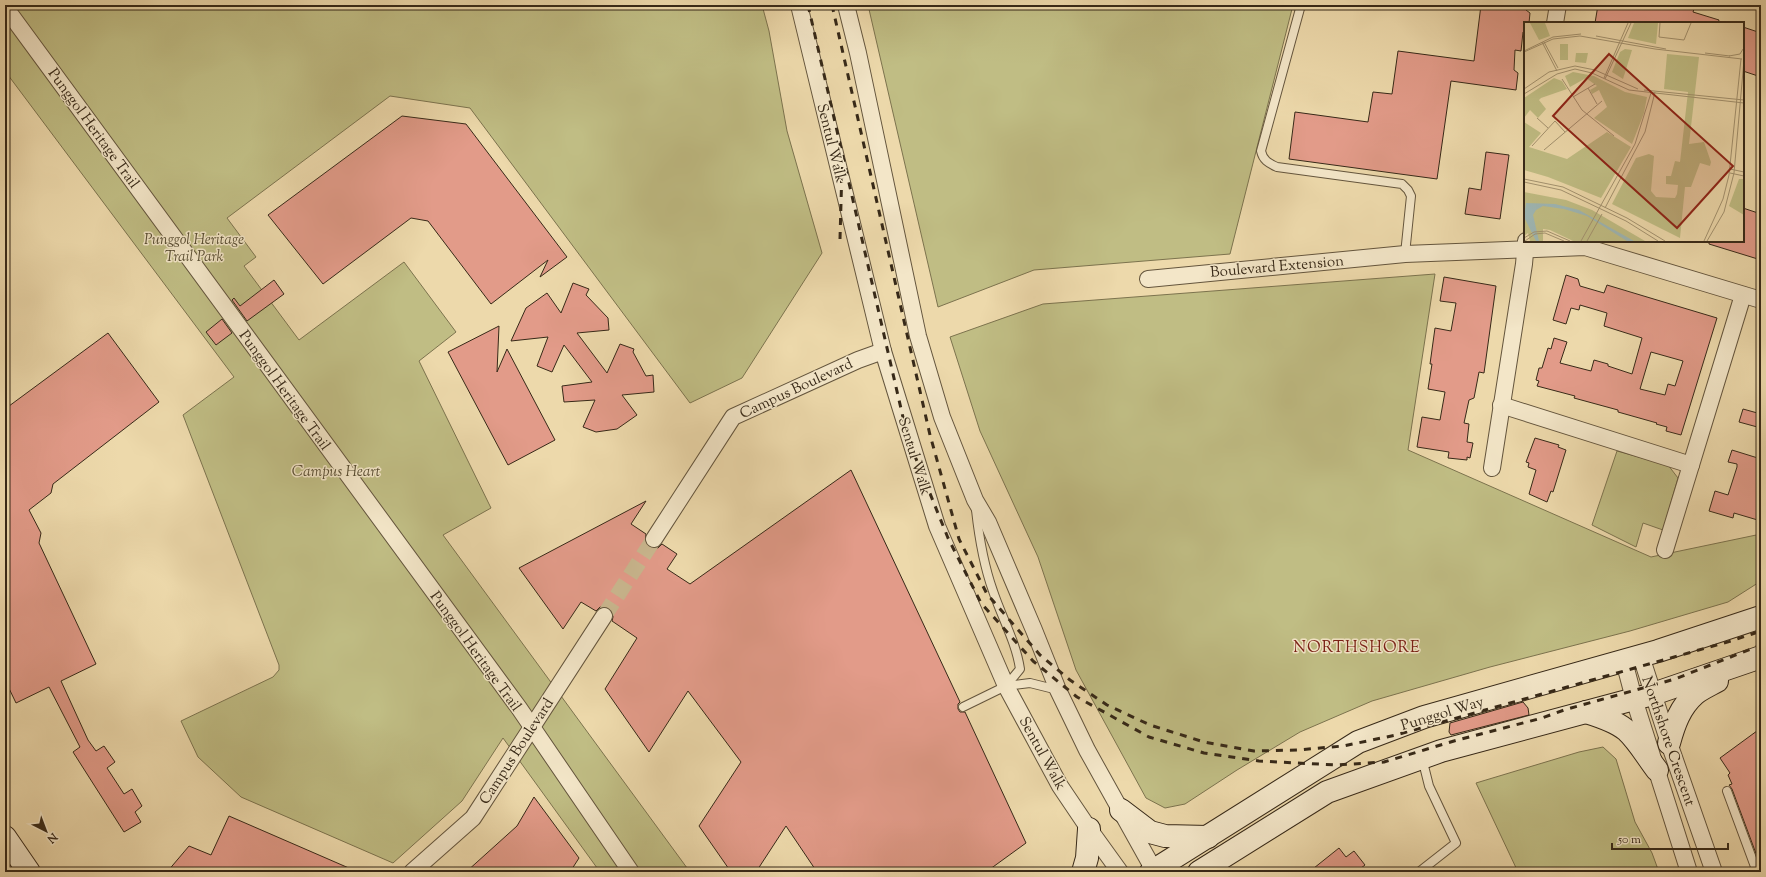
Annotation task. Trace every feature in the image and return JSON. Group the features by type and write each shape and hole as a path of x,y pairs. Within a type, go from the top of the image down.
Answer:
{"main road":[{"name":"Punggol Way","path":"1153,871 1358,742 1424,717 1632,658 1761,617"},
{"path":"1199,872 1327,792 1422,757 1643,696 1760,658"},
{"path":"1669,743 1675,722 1682,709 1696,693 1760,658"},
{"path":"1586,712 1605,718 1625,729 1657,770"},
{"path":"1121,810 1150,832 1165,836 1208,837"},
{"path":"1083,872 1087,858 1088,829"},
{"path":"5,837 29,872"}],"street":[{"name":"Sentul Walk","path":"799,5 883,351 936,526 1006,686 1060,786 1088,829 1120,872"},
{"path":"846,5 858,53 918,336 942,417 975,500 991,530 1058,690 1087,750 1153,871"},
{"path":"1555,22 1558,5"},
{"name":"Punggol Heritage Trail","path":"5,7 518,708 631,872"},
{"path":"1492,468 1526,245"},
{"name":"Boulevard Extension","path":"1148,279 1405,254 1526,245 1586,247 1761,300"},
{"path":"1665,550 1743,295"},
{"name":"Campus Boulevard","path":"654,539 733,417 858,360 883,351"},
{"path":"1501,405 1691,465"},
{"name":"Campus Boulevard","path":"412,872 473,818 604,616"},
{"name":"Northshore Crescent","path":"1632,658 1643,696 1657,770 1689,872"},
{"name":"Northshore Crescent","path":"1643,696 1669,743 1714,872"}],"lane":[{"path":"1301,5 1261,151 1262,157 1277,167 1402,184 1411,196 1405,254"},
{"path":"975,500 979,533 992,590 1018,652 1020,669 1006,686"},
{"path":"963,707 1006,686 1030,683 1058,690"},
{"path":"1420,872 1456,843 1429,786 1422,757"},
{"path":"1727,791 1757,872"}],"green space":[{"path":"5,5 762,5 769,31 787,131 822,253 742,378 690,403 470,108 390,96 227,218 256,257 244,266 299,340 404,262 456,332 419,361 491,508 443,535 690,872 600,872 503,738 462,801 393,863 241,797 198,757 181,721 273,677 279,670 279,665 183,415 234,377 5,71"},
{"path":"868,5 1293,5 1230,254 1034,270 938,307"},
{"path":"1435,274 1408,450 1651,557 1761,534 1761,581 1728,602 1630,631 1490,667 1372,701 1300,732 1237,770 1185,804 1165,808 1146,798 1076,670 1038,557 980,431 950,337 1043,304"},
{"path":"1617,451 1668,465 1678,478 1663,530 1643,523 1636,547 1592,525"},
{"path":"1603,747 1616,759 1635,822 1652,853 1659,872 1518,872 1476,783 1579,752"}],"building":[{"path":"1481,5 1527,5 1526,10 1530,13 1529,22 1524,22 1521,51 1515,50 1514,70 1518,73 1516,90 1451,81 1437,179 1289,159 1295,112 1368,122 1373,92 1392,94 1398,51 1474,61"},
{"path":"1598,5 1679,5 1694,9 1693,12 1719,20 1718,22 1595,22"},
{"path":"1744,27 1761,33 1761,77 1744,71"},
{"path":"402,116 466,124 567,257 540,277 548,260 491,304 428,221 411,218 323,284 268,215"},
{"path":"1486,152 1509,155 1500,219 1465,214 1469,188 1481,190"},
{"path":"1744,208 1761,214 1761,260 1709,244 1709,242 1744,242"},
{"path":"1566,275 1578,279 1580,286 1604,293 1607,285 1717,318 1681,435 1666,431 1667,427 1656,424 1657,423 1574,398 1575,396 1537,386 1539,381 1536,380 1539,368 1542,368 1548,348 1551,349 1554,338 1567,342 1560,363 1591,371 1594,360 1632,374 1642,338 1604,326 1607,313 1580,305 1579,310 1571,308 1566,324 1553,320","holes":["1651,352 1683,361 1675,386 1668,384 1665,395 1640,389"]},
{"path":"1444,277 1496,286 1484,373 1479,372 1474,398 1469,400 1464,423 1469,424 1467,442 1473,443 1470,458 1467,457 1467,460 1448,458 1449,452 1417,447 1422,417 1440,420 1445,392 1428,389 1435,328 1451,331 1456,303 1440,301"},
{"path":"274,280 284,294 247,321 232,300 234,298 240,306"},
{"path":"573,283 589,289 586,295 608,318 609,330 577,333 607,373 620,344 634,349 633,352 646,376 653,375 654,392 622,395 637,415 617,429 596,432 583,427 595,400 564,402 562,386 592,382 564,345 552,372 537,366 548,337 511,341 526,308 547,293 561,313"},
{"path":"222,319 232,333 216,345 206,332"},
{"path":"499,326 497,372 507,349 555,440 508,465 448,352"},
{"path":"108,333 159,402 53,484 51,493 29,510 41,533 39,543 96,664 61,681 88,740 96,751 104,746 115,762 107,768 124,794 132,789 142,806 135,812 141,822 124,832 73,752 80,747 49,687 16,703 5,680 5,409"},
{"path":"1743,409 1761,414 1761,428 1739,422"},
{"path":"1535,438 1559,445 1558,447 1566,450 1553,492 1551,491 1547,502 1529,494 1536,470 1528,467 1529,463 1526,462"},
{"path":"1732,450 1761,459 1761,521 1734,513 1733,518 1709,511 1715,491 1728,495 1737,467 1737,464 1728,462"},
{"path":"851,470 960,702 958,704 958,709 960,712 965,712 1026,843 986,872 817,872 786,826 756,872 731,872 699,826 741,762 688,691 649,752 605,689 637,638 612,621 613,612 609,608 600,607 596,611 581,602 563,629 519,568 646,501 631,524 646,534 645,543 649,547 658,548 662,544 677,554 667,569 690,584"},
{"path":"1523,702 1528,708 1529,715 1451,735 1449,732 1450,723"},
{"path":"1761,728 1761,867 1732,789 1729,785 1732,784 1728,775 1730,773 1720,758"},
{"path":"534,797 579,858 570,872 466,872 517,826"},
{"path":"229,816 358,872 167,872 189,846 211,855"},
{"path":"1339,848 1346,857 1354,851 1365,865 1356,872 1309,872"}],"tunnel":[{"path":"604,616 654,539"}],"railway":[{"path":"808,5 908,439 948,538 981,603 1033,661 1077,697 1149,737 1204,753 1259,761 1336,765 1384,762 1675,679 1761,645"},
{"path":"832,5 930,435 959,539 987,594 1040,655 1070,680 1107,705 1150,725 1204,742 1254,751 1298,750 1343,746 1396,735 1731,641 1761,631"},
{"path":"840,239 842,167"}],"district":[{"name":"NORTHSHORE","path":"1357,646"}],"park label":[{"name":"Punggol Heritage Trail Park","path":"194,248"},
{"name":"Campus Heart","path":"336,471"}]}
